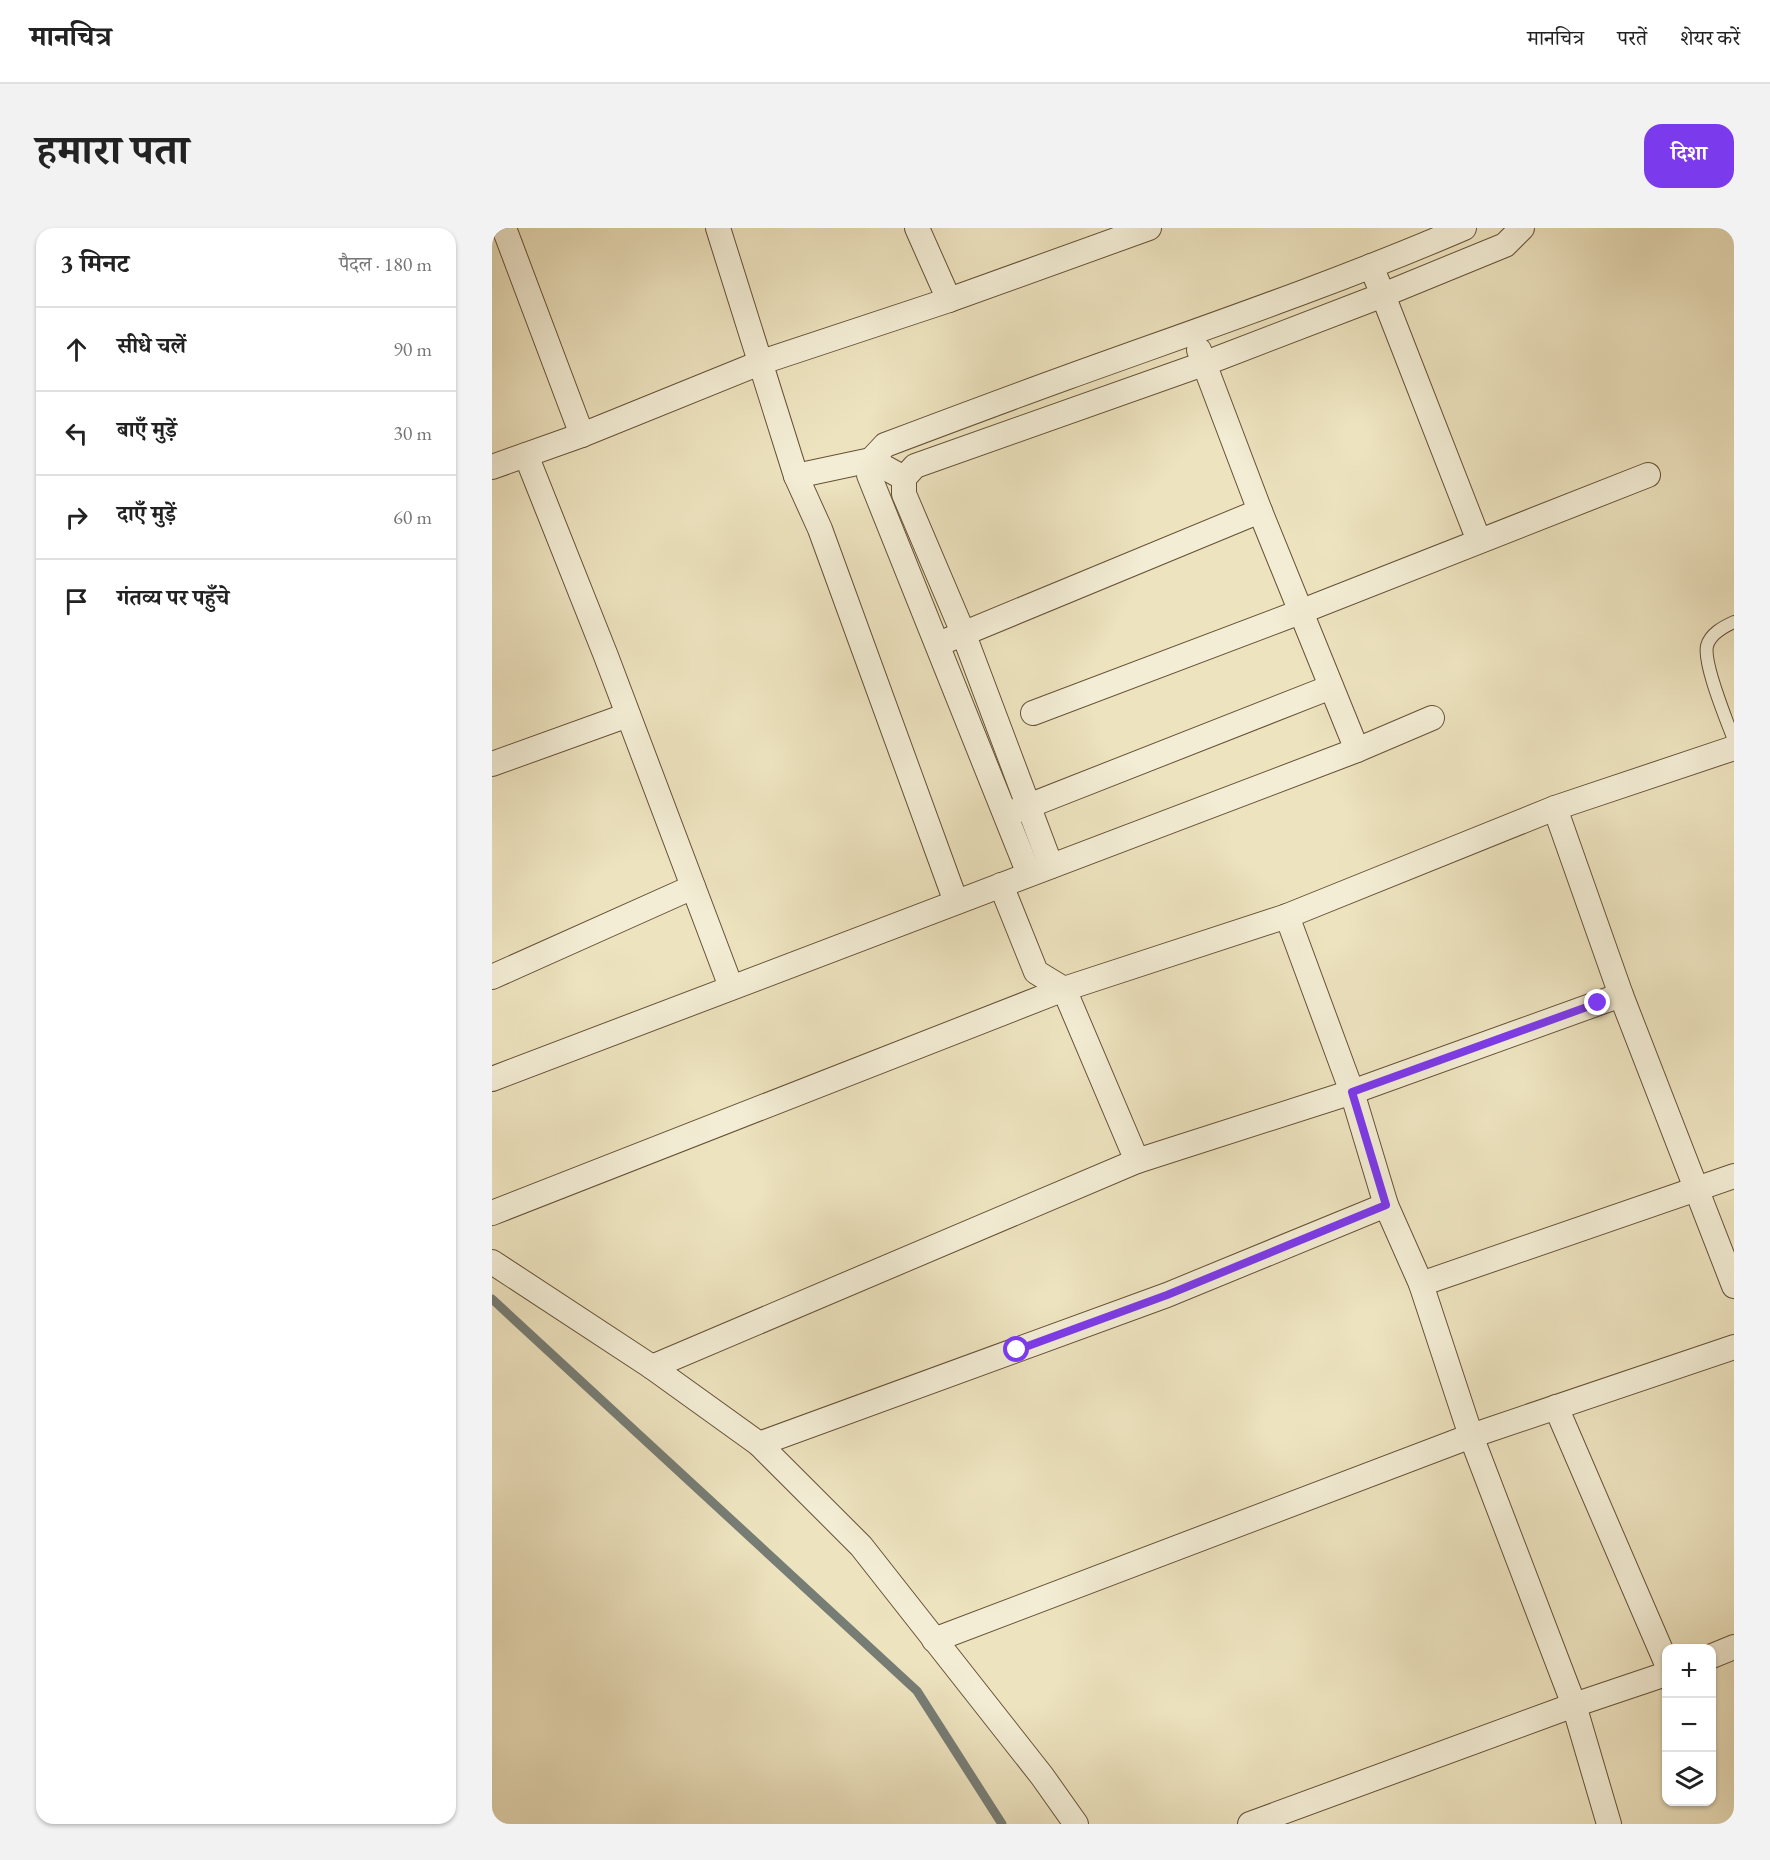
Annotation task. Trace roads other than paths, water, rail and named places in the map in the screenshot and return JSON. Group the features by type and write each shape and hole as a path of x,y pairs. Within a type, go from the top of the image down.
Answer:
{"street":[{"path":"504,228 582,435"},
{"path":"718,228 796,476 820,529 956,902"},
{"path":"917,228 949,300"},
{"path":"492,467 582,435 762,362 949,300 1149,228"},
{"path":"796,476 871,460 885,445 1191,334 1464,228"},
{"path":"1052,866 963,635 904,494 903,478 915,466 1206,363 1383,295 1505,245 1522,228"},
{"path":"1371,266 1479,541"},
{"path":"1191,334 1206,363 1260,511 1357,750"},
{"path":"526,455 731,987"},
{"path":"871,460 903,478"},
{"path":"871,460 869,475 1029,874"},
{"path":"1033,713 1300,612 1648,475"},
{"path":"937,644 1260,511"},
{"path":"1005,815 1331,687"},
{"path":"492,764 628,715"},
{"path":"492,1079 1357,750 1432,718"},
{"path":"492,1213 1064,989 1287,916 1555,808 1734,748"},
{"path":"1555,808 1621,995 1734,1286"},
{"path":"1001,885 1036,972 1064,989 1137,1161"},
{"path":"492,977 693,887"},
{"path":"1287,916 1352,1092 1386,1205 1421,1284 1471,1436 1574,1705 1609,1824"},
{"path":"652,1367 1137,1161 1352,1092 1621,995"},
{"path":"1421,1284 1734,1176"},
{"path":"759,1444 1167,1295 1386,1205"},
{"path":"492,1262 652,1367 759,1444 861,1546 1042,1776 1076,1824"},
{"path":"934,1640 1471,1436 1734,1347"},
{"path":"1556,1407 1662,1653"},
{"path":"1716,1654 1734,1647"},
{"path":"1250,1824 1574,1705 1662,1675"}],"lane":[{"path":"1734,622 1715,633 1707,645 1706,659 1734,740"}],"waterway":[{"path":"492,1299 917,1691 1002,1824"}]}
